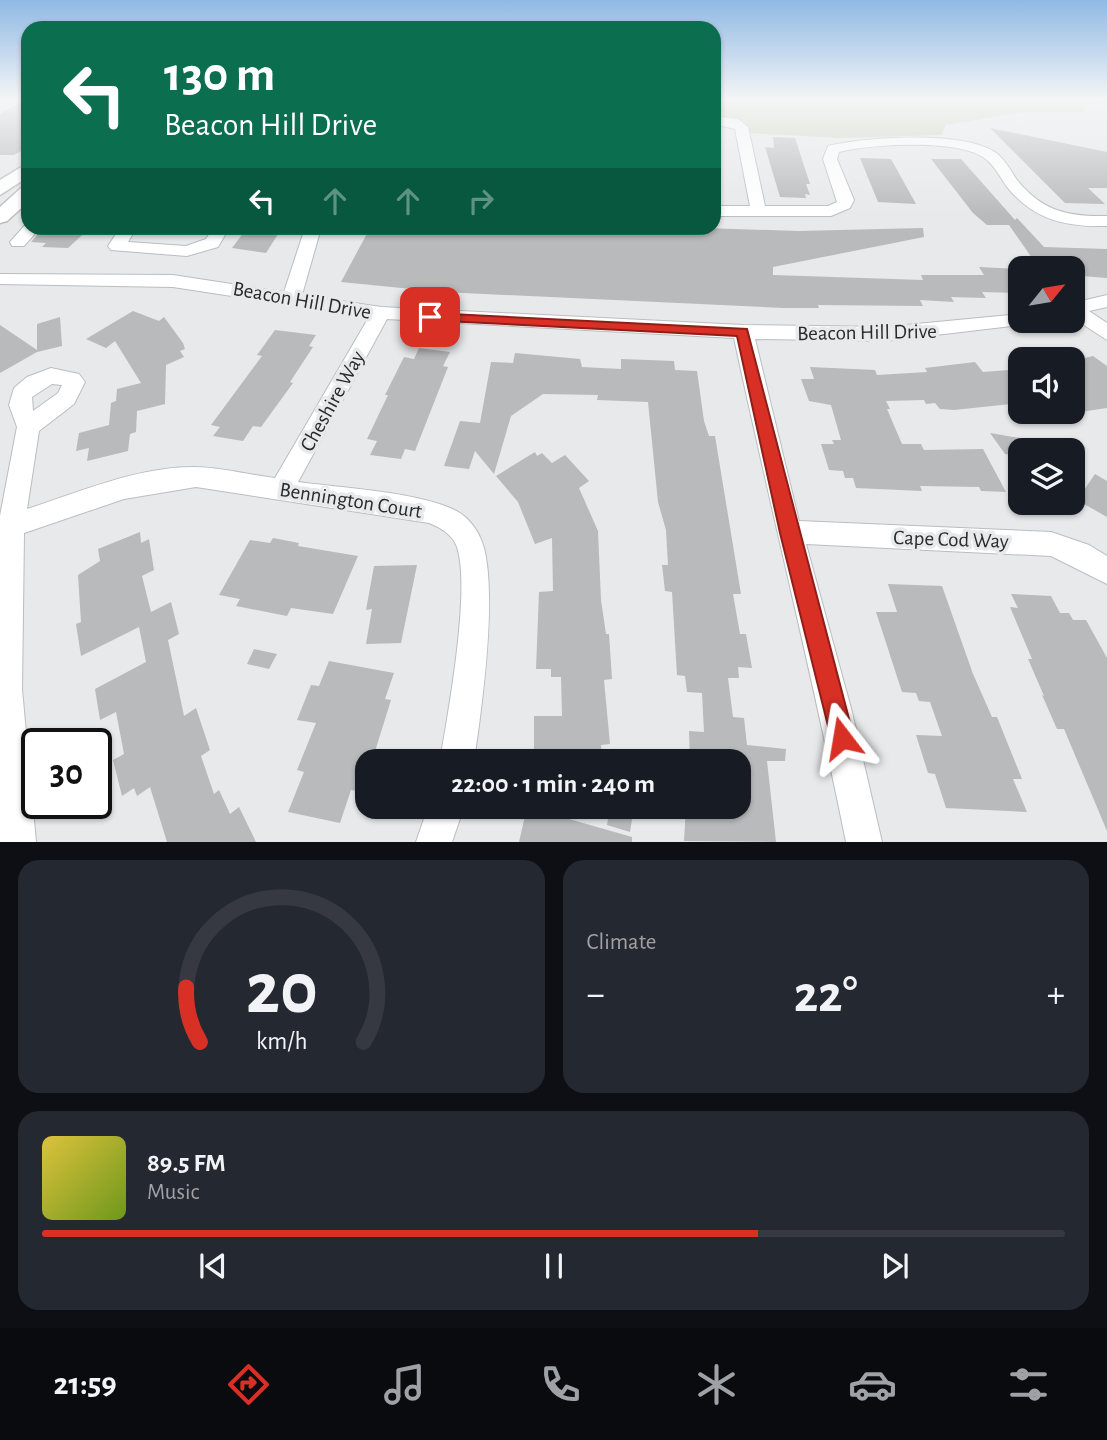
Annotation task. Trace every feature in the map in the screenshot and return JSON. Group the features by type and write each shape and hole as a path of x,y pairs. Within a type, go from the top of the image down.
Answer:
{"main road":[{"path":"0,189 21,173"},
{"path":"0,217 21,198"}],"street":[{"path":"743,137 759,213"},
{"path":"721,211 819,213 844,205 845,195 829,155 838,148 948,143 972,147 987,154 1027,201 1048,215 1070,221 1107,221"},
{"path":"18,242 26,235"},
{"path":"122,235 116,243 119,247 192,251 212,243 217,235"},
{"path":"292,298 311,235"},
{"name":"Beacon Hill Drive","path":"0,279 163,280 381,313 743,332 886,334 1008,321"},
{"path":"1085,306 1107,301"},
{"name":"Cheshire Way","path":"282,488 381,313"},
{"path":"1085,317 1107,333"},
{"path":"743,332 789,533 836,712 864,842"},
{"path":"19,842 5,710 4,613 13,476 28,427"},
{"name":"Bennington Court","path":"8,527 164,479 196,477 429,512 454,523 466,536 474,558 458,749"},
{"name":"Cape Cod Way","path":"789,533 1051,544 1079,554 1107,571"},
{"path":"434,842 442,819"}],"building":[{"path":"0,137 21,137 21,151 14,155 0,155"},
{"path":"773,137 795,138 810,184 806,184 810,195 805,194 806,198 780,197 765,147 774,148"},
{"path":"999,137 1035,137 1107,152 1107,188 1088,188 1105,204 1065,203"},
{"path":"860,158 891,159 916,204 878,202"},
{"path":"931,159 961,159 1015,220 1017,218 1044,247 1107,249 1107,278 1085,276 1085,256 1031,256 1009,225 987,225 973,213"},
{"path":"923,228 924,237 773,267 773,275 923,280 921,275 984,275 979,267 1008,268 1008,293 982,292 986,298 951,297 954,302 920,300 923,306 818,305 819,308 784,308 442,292 341,282 366,235 721,235 721,229 799,231"},
{"path":"37,235 82,235 68,248 42,247 46,243 31,242"},
{"path":"242,235 278,235 266,253 232,248"},
{"path":"133,311 159,321 164,317 183,343 185,349 180,351 184,357 166,365 165,404 137,411 136,432 130,434 128,451 87,461 89,448 76,451 79,433 109,425 111,403 116,401 117,389 141,383 115,341 106,348 86,339"},
{"path":"60,317 62,346 37,352 0,373 0,325 37,350 37,324"},
{"path":"275,330 316,335 309,346 313,347 290,382 293,383 261,427 253,426 243,441 213,436 220,427 211,425 262,356 257,355"},
{"path":"419,348 450,352 443,366 448,367 415,451 405,449 401,459 370,455 377,441 367,439 388,395 385,395 404,357 414,359"},
{"path":"515,353 580,359 582,367 621,369 621,359 674,361 675,370 697,371 704,421 709,436 715,436 741,594 733,594 740,634 746,634 752,668 738,667 739,678 728,678 733,717 744,718 747,745 786,749 785,761 767,761 776,842 684,841 685,819 751,819 751,749 690,749 689,731 704,732 702,693 687,692 685,676 677,675 672,592 665,591 662,565 668,565 666,530 658,502 648,402 597,400 598,395 543,394 511,416 494,474 475,451 469,469 444,466 460,421 480,423 491,362 513,363"},
{"path":"1093,356 1107,366 1107,408 1085,411 1085,358"},
{"path":"975,362 983,372 1008,370 1008,404 954,410 940,409 935,403 926,404 924,400 886,401 902,444 921,444 924,450 983,449 1006,492 981,491 979,487 920,486 922,491 856,488 853,478 845,478 843,471 829,470 821,444 834,444 832,440 841,440 831,405 809,401 801,379 814,379 810,367 875,370 877,375 927,372 925,368"},
{"path":"990,433 1020,438 1008,438 1008,454"},
{"path":"535,452 537,456 542,453 552,463 565,455 589,481 579,488 598,531 601,600 606,634 609,634 612,679 604,680 610,744 601,745 601,749 534,749 534,716 562,716 561,677 551,677 551,669 536,669 539,592 553,591 552,538 535,544 518,502 496,476"},
{"path":"1095,474 1107,481 1107,517 1085,505 1085,488"},
{"path":"140,532 141,543 149,539 154,570 142,576 151,612 171,602 179,634 168,640 184,716 196,708 210,750 201,756 214,794 219,790 230,814 239,807 256,842 167,842 150,787 137,796 134,788 122,796 113,760 124,754 116,712 100,720 95,689 146,662 139,627 81,656 76,624 81,622 78,575 100,561 98,549"},
{"path":"273,538 299,543 298,546 358,556 333,614 291,608 287,616 236,606 240,599 219,595 250,540 270,543"},
{"path":"417,565 401,643 366,644 372,609 366,610 374,566"},
{"path":"888,584 942,586 973,674 992,717 997,717 1022,779 1013,779 1027,812 946,808 935,774 928,773 916,735 942,736 930,702 919,701 916,693 902,692 876,612 897,612"},
{"path":"1011,594 1051,596 1060,613 1069,613 1073,620 1086,620 1107,658 1107,831 1064,729 1057,729 1042,695 1044,696 1028,659 1032,659 1010,607 1018,608"},
{"path":"254,649 277,654 269,669 247,664"},
{"path":"329,661 394,673 385,699 391,700 376,749 355,749 355,791 351,790 340,823 288,812 304,772 297,770 316,723 297,720 311,685 319,686"},
{"path":"524,819 569,819 632,837 632,842 519,842"},
{"path":"608,819 632,819 630,832 607,825"}],"route":[{"path":"430,317 743,332 789,533 842,738"}]}
